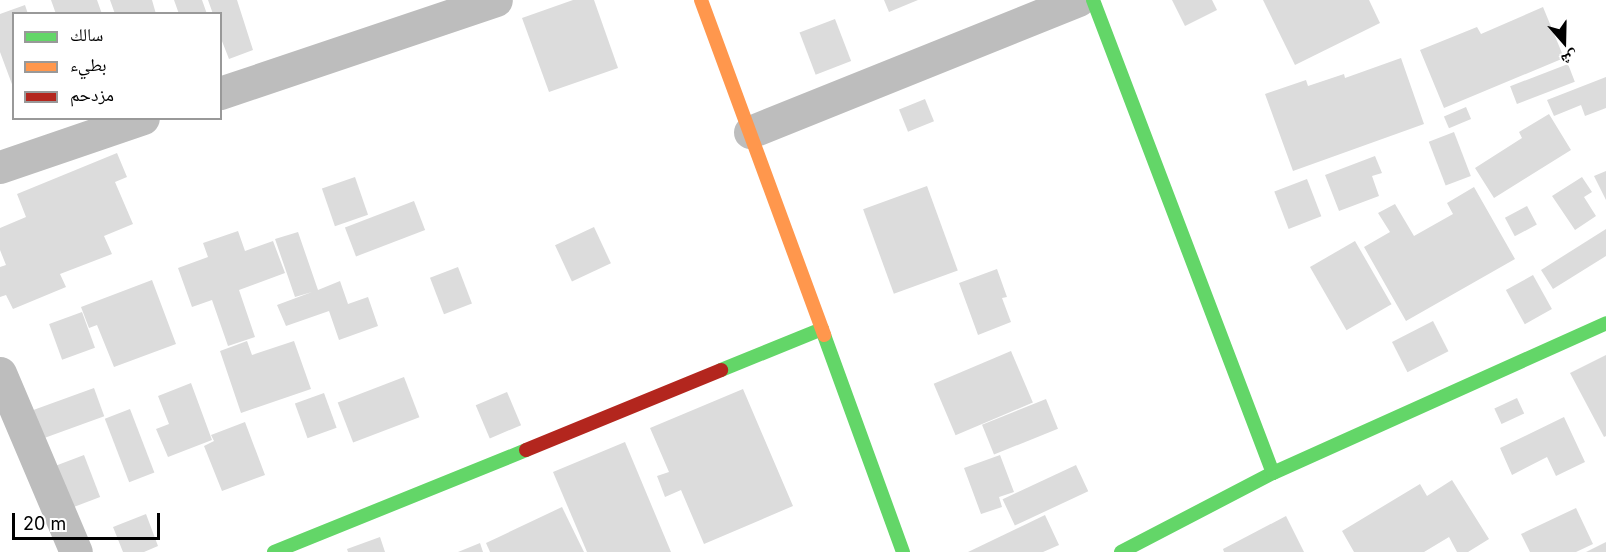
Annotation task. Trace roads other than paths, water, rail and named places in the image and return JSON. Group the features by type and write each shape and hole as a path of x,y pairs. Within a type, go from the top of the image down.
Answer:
{"street":[{"path":"222,92 496,0"},
{"path":"702,0 903,552"},
{"path":"750,132 1078,0"},
{"path":"1093,0 1273,473"},
{"path":"0,167 137,120"},
{"path":"1121,552 1163,543 1273,473 1606,323"},
{"path":"274,552 822,329"},
{"path":"0,373 76,552"}]}
